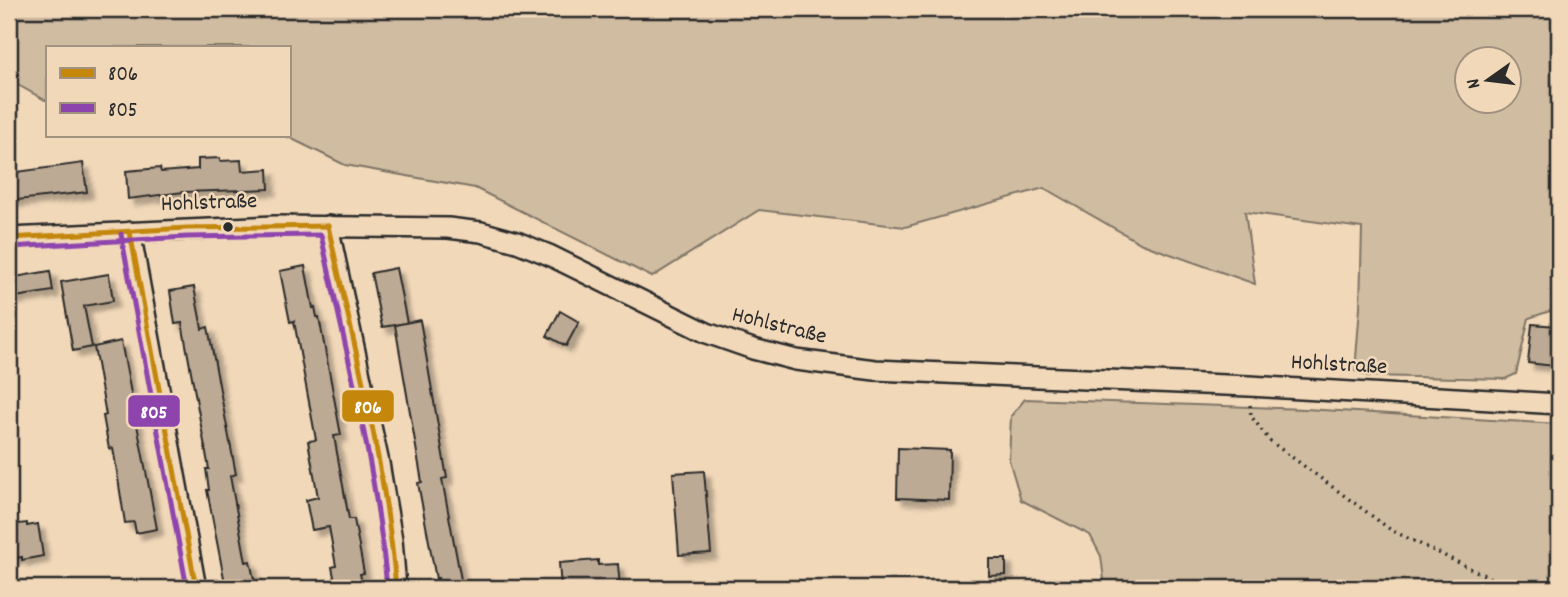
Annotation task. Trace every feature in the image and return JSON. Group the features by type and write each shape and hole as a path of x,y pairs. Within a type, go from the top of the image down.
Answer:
{"street":[{"path":"328,226 379,463 392,540 396,588"},
{"name":"Hohlstraße","path":"9,238 229,227 448,228 481,232 549,255 707,333 796,360 875,369 1249,386 1559,404"},
{"path":"130,232 196,588"}],"path":[{"path":"1249,386 1251,415 1270,441 1391,530 1511,588"}],"shaded area":[{"path":"9,9 1559,9 1559,308 1529,318 1516,374 1505,379 1368,376 1355,371 1362,228 1245,212 1255,284 1142,244 1044,188 905,227 759,210 652,277 475,188 345,165 286,136 290,136 290,46 46,46 46,100 9,80"},
{"path":"1025,399 1305,409 1559,424 1559,588 1105,588 1101,556 1090,535 1021,500 1009,460 1011,416"}],"building":[{"path":"220,158 220,161 241,160 242,171 268,169 269,189 184,192 128,199 126,171 198,169 198,159"},
{"path":"83,163 87,192 9,201 9,173"},
{"path":"305,266 313,308 315,307 319,317 341,435 334,436 349,519 354,519 364,573 360,574 362,582 336,587 332,567 336,566 329,527 312,530 306,500 318,497 308,441 316,440 294,321 290,322 280,271"},
{"path":"396,268 407,323 382,327 371,273"},
{"path":"50,271 53,291 9,298 9,278"},
{"path":"109,274 113,301 84,306 92,347 73,351 61,282"},
{"path":"194,287 202,329 208,327 236,474 230,476 246,562 250,561 256,588 226,588 207,490 206,469 209,469 182,323 175,324 170,291"},
{"path":"560,311 579,322 566,346 547,336"},
{"path":"420,320 447,478 442,479 462,585 442,588 438,578 436,579 418,483 422,482 395,325"},
{"path":"1532,324 1557,326 1554,366 1528,363"},
{"path":"121,341 157,529 136,533 134,522 125,523 113,448 109,449 103,416 106,415 94,347"},
{"path":"898,448 950,450 949,500 897,498"},
{"path":"704,471 711,553 679,555 673,473"},
{"path":"27,523 27,526 38,524 43,556 22,560 22,557 9,559 9,525"},
{"path":"989,559 1006,559 1006,575 989,576"},
{"path":"598,560 598,565 618,564 620,588 561,588 559,563"}],"transit line":[{"name":"806","path":"328,226 377,451 396,588"},
{"name":"806","path":"9,238 187,228 328,226"},
{"name":"806","path":"130,232 196,588"},
{"name":"805","path":"121,234 187,588"},
{"name":"805","path":"9,247 187,237 321,235 368,455 387,588"}]}
